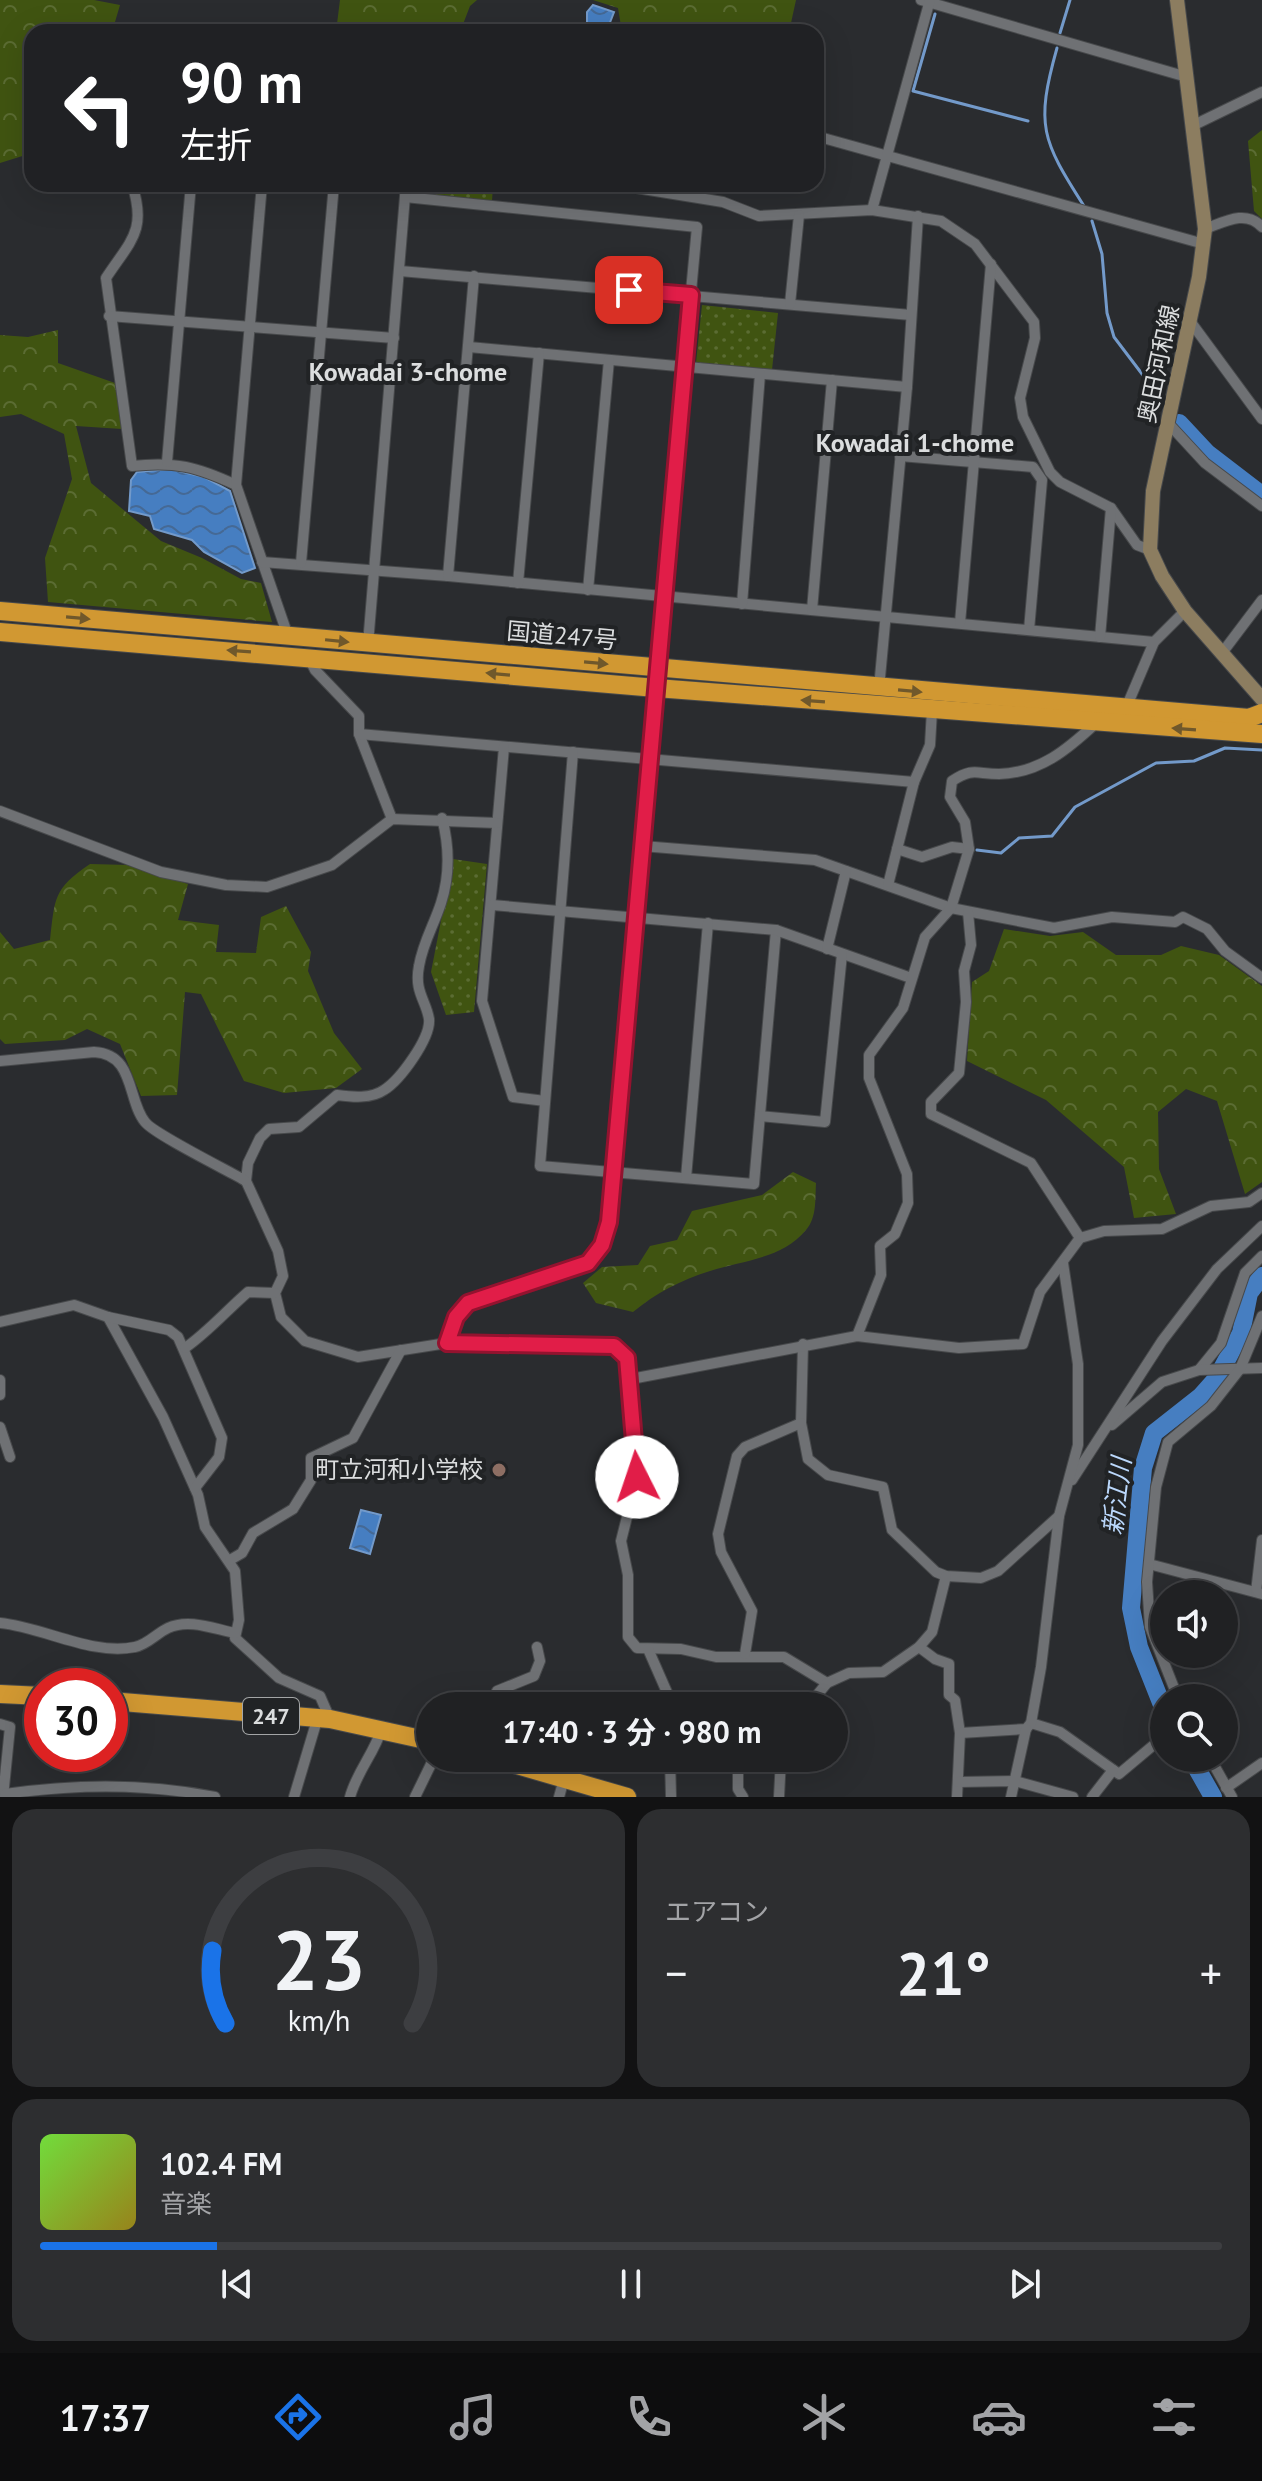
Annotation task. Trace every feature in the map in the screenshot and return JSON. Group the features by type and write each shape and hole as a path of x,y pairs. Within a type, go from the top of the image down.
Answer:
{"highway":[{"name":"国道247号","path":"0,611 368,645 1249,718 1262,713"},
{"name":"国道247号","path":"0,632 656,688 1262,734"},
{"path":"0,1694 24,1695"},
{"name":"247","path":"128,1703 324,1720 382,1728 416,1737"},
{"path":"525,1772 562,1788 627,1797"}],"street":[{"name":"奥田河和線","path":"1150,550 1153,491 1190,321 1204,236 1194,125 1177,0"},
{"path":"872,210 926,1 1187,77"},
{"path":"1194,125 1262,92"},
{"path":"824,138 1204,236 1240,216 1256,220 1262,227"},
{"path":"135,192 141,211 137,230 106,278 132,466 167,462 203,470 236,485"},
{"path":"167,462 190,192"},
{"path":"261,192 236,485 289,637"},
{"path":"301,563 333,192"},
{"path":"368,645 405,192"},
{"path":"661,192 723,202 759,216 872,210 918,216 941,221 975,244 1034,322 1035,338 1020,398 1023,417 1050,472 1060,482 1111,508 1137,545 1150,550 1162,576 1185,611 1262,699"},
{"path":"405,197 697,227 609,1222 602,1245 588,1263 468,1303 456,1317 447,1343"},
{"path":"790,304 799,215"},
{"path":"879,688 907,387 918,216"},
{"path":"960,623 991,264"},
{"path":"400,271 911,315"},
{"path":"448,576 474,276"},
{"path":"109,316 394,338"},
{"path":"1190,321 1262,419"},
{"path":"469,347 907,387"},
{"path":"518,583 539,353"},
{"path":"588,590 609,360"},
{"path":"742,604 760,374"},
{"path":"812,610 832,380"},
{"path":"1169,424 1205,463 1262,506"},
{"path":"900,456 1033,467 1042,480 1029,630"},
{"path":"1100,637 1111,508"},
{"path":"262,562 448,576 1154,642"},
{"path":"1222,653 1262,600"},
{"path":"1126,708 1154,642 1185,611"},
{"path":"308,656 315,670 359,716 359,734 392,819"},
{"path":"888,885 914,782 930,745 932,710"},
{"path":"857,1336 881,1275 880,1246 895,1234 908,1203 907,1174 869,1078 869,1055 903,1008 925,937 951,908 969,849 965,822 950,797 952,781 968,770 1000,774 1038,765 1064,754 1096,723"},
{"path":"359,734 914,782"},
{"path":"504,747 482,1001 513,1097 545,1101"},
{"path":"573,752 540,1166 754,1184 776,930"},
{"path":"0,811 161,872 226,885 267,887 332,865 392,819 442,818 497,823"},
{"path":"442,818 449,846 442,902 427,931 418,969 419,998 429,1019 423,1044 384,1090 360,1098 337,1095 299,1127 269,1129 260,1138 248,1163 246,1181 278,1251 283,1276 275,1293 281,1317 305,1341 358,1357 447,1343 614,1346 627,1358 631,1379 637,1477 621,1541 628,1575 628,1637 637,1648 681,1649 716,1657 745,1654 784,1657 827,1683"},
{"path":"642,846 815,860 951,908 1054,928 1112,917 1175,922 1183,917 1207,929 1225,951 1262,978"},
{"path":"897,849 922,857 952,847 969,849"},
{"path":"827,949 846,871"},
{"path":"492,905 776,930 911,978"},
{"path":"968,912 971,945 964,971 966,1002 959,1073 931,1102 931,1114 1031,1163 1080,1238"},
{"path":"686,1178 708,923"},
{"path":"760,1116 825,1122 842,954"},
{"path":"0,1061 94,1052 107,1055 128,1077 145,1123 246,1181"},
{"path":"631,1379 857,1336 959,1348 1023,1344 1040,1292 1080,1238 1104,1231 1162,1229 1211,1206 1249,1202 1262,1193"},
{"path":"1066,1488 1162,1341 1217,1269 1262,1226"},
{"path":"1204,1370 1221,1343 1245,1273 1262,1256"},
{"path":"1011,1797 1041,1667 1059,1516 1078,1445 1078,1364 1063,1263"},
{"path":"185,1348 206,1334 220,1315 248,1292 275,1293"},
{"path":"0,1322 74,1305 108,1317 169,1330 185,1348 222,1438 219,1457 195,1488"},
{"path":"1172,1684 1150,1627 1149,1564 1156,1487 1168,1442 1211,1406 1240,1369 1262,1316"},
{"path":"108,1317 163,1417 195,1488 205,1527 235,1571 239,1620 235,1633"},
{"path":"803,1344 801,1423 808,1459 828,1475 883,1487 892,1530 936,1572 946,1576 981,1578 998,1571 1059,1516"},
{"path":"230,1560 242,1553 253,1533 293,1509 311,1480 311,1458 353,1438 401,1350"},
{"path":"1104,1432 1162,1382 1204,1370 1262,1368"},
{"path":"0,1380 0,1395"},
{"path":"745,1654 752,1611 721,1552 718,1534 737,1456 745,1447 801,1423"},
{"path":"0,1427 10,1457"},
{"path":"1149,1564 1259,1593 1262,1540"},
{"path":"820,1692 827,1683 849,1673 883,1672 919,1647 932,1632 946,1576"},
{"path":"0,1623 23,1625 98,1646 136,1647 170,1627 187,1623 235,1633 249,1652 279,1678 320,1696 324,1720 294,1797"},
{"path":"497,1692 534,1676 540,1661 537,1647"},
{"path":"919,1647 935,1659 949,1664 949,1695 955,1700 960,1733 957,1797"},
{"path":"648,1649 667,1692"},
{"path":"0,1724 10,1727 4,1796 48,1787 124,1786 215,1797"},
{"path":"960,1733 1029,1726 1060,1732 1119,1774 1150,1748"},
{"path":"350,1797 357,1772 376,1747 382,1728"},
{"path":"1218,1772 1229,1792 1262,1763"},
{"path":"1092,1797 1113,1770"},
{"path":"415,1797 427,1772"},
{"path":"670,1772 671,1797"},
{"path":"738,1772 738,1789 743,1797"},
{"path":"779,1797 780,1772"},
{"path":"958,1782 1015,1781 1073,1797"}],"green space":[{"path":"0,0 94,0 120,5 114,24 24,24 24,156 0,163"},
{"path":"340,0 477,0 470,6 463,24 337,24"},
{"path":"593,0 796,0 791,24 621,24 618,8"},
{"path":"1262,130 1262,219 1254,211 1248,141"},
{"path":"414,192 493,192 492,201 414,195"},
{"path":"702,305 778,313 772,370 696,363"},
{"path":"58,330 58,363 115,383 122,429 76,426 91,483 161,541 241,579 261,583 272,622 48,602 45,558 72,479 64,434 21,414 0,417 0,335 28,337"},
{"path":"453,859 487,864 474,1012 446,1015 431,972"},
{"path":"90,864 128,865 188,884 178,920 219,925 216,952 256,953 261,917 286,906 311,952 308,971 334,1033 362,1069 336,1088 284,1093 244,1081 201,994 185,992 177,1095 141,1096 120,1044 87,1029 65,1040 5,1044 0,1039 0,932 14,949 50,940 55,904 62,888"},
{"path":"1004,929 1050,936 1083,932 1116,955 1161,955 1181,946 1219,955 1262,986 1262,1182 1245,1194 1217,1101 1186,1089 1158,1112 1159,1169 1176,1214 1134,1218 1124,1167 1046,1100 967,1061 972,982 989,971"},
{"path":"793,1172 816,1183 815,1208 806,1230 786,1247 689,1279 660,1293 633,1312 596,1303 583,1283 602,1267 638,1265 650,1246 677,1240 692,1211 762,1195"}],"water":[{"path":"593,5 614,12 609,24 587,24 587,12"},
{"path":"170,469 204,477 230,491 255,568 242,573 204,552 192,540 154,529 150,516 129,511 131,480 137,472"},
{"path":"361,1510 381,1515 370,1554 350,1548"}],"waterway":[{"path":"1060,33 1070,0"},
{"path":"935,14 913,91 1028,121"},
{"path":"1057,48 1046,96 1046,132 1059,164 1084,206"},
{"path":"1092,221 1102,254 1107,313 1114,337 1164,403"},
{"path":"1179,423 1207,453 1262,495"},
{"path":"977,850 1001,853 1019,838 1052,836 1075,807 1156,763 1194,761 1225,748 1262,750"},
{"name":"新江川","path":"1154,1684 1139,1647 1131,1608 1143,1468 1154,1433 1201,1396 1217,1378 1241,1333 1249,1293 1262,1276"},
{"name":"新江川","path":"1199,1772 1213,1797"}],"place":[{"name":"町立河和小学校","path":"499,1470"}],"district":[{"name":"Kowadai 3-chome","path":"408,372"},
{"name":"Kowadai 1-chome","path":"915,443"}],"route":[{"path":"629,290 691,295 609,1222 602,1245 588,1263 468,1303 456,1317 447,1343 614,1346 627,1358 631,1379 637,1477"}]}
